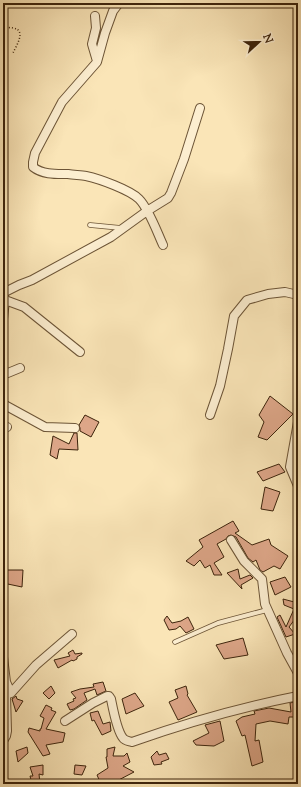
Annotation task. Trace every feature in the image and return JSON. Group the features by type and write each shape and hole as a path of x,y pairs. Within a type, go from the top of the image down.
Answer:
{"street":[{"path":"119,3 113,11 97,62 62,102 35,153 33,167 38,171 48,173 86,176 118,187 139,199 147,211 163,246"},
{"path":"95,16 96,28 92,44 97,62"},
{"path":"4,295 19,285 32,280 112,237 147,211 168,198 172,193 200,108"},
{"path":"210,416 220,386 234,316 247,300 268,294 285,292 298,295"},
{"path":"3,319 4,295"},
{"path":"4,295 24,307 80,352"},
{"path":"3,376 20,368"},
{"path":"3,404 45,427 75,428"},
{"path":"298,422 290,467 298,486"},
{"path":"232,540 244,561 262,579 265,604 287,653 298,673"},
{"path":"7,695 36,665 72,634"},
{"path":"3,657 7,695 7,731 3,741"},
{"path":"65,721 93,703 109,696 118,729 123,738 132,742 164,730 261,703 298,696"}],"lane":[{"path":"90,225 124,228"},
{"path":"176,642 218,623 268,610"}],"path":[{"path":"3,29 13,28 20,32 21,35 13,53"}],"building":[{"path":"270,396 293,414 267,440 258,437 264,422 259,415"},
{"path":"85,415 99,422 91,437 80,431 79,425"},
{"path":"74,433 77,433 78,450 59,449 57,459 50,455 53,436 69,444"},
{"path":"279,464 285,472 263,481 257,472"},
{"path":"265,487 280,492 273,511 261,509"},
{"path":"233,521 239,531 235,533 252,545 269,539 271,545 288,556 280,569 274,566 263,572 260,570 256,560 253,562 248,558 236,537 231,535 217,544 224,557 214,563 222,575 214,575 210,565 205,568 200,560 194,566 186,561 203,547 199,540"},
{"path":"238,569 240,579 250,575 253,578 241,585 242,589 227,573"},
{"path":"3,570 23,570 22,587 3,583"},
{"path":"285,577 291,587 275,595 270,582"},
{"path":"283,599 298,603 298,615 289,627 295,634 286,637 277,617 280,615 286,627 294,609 284,605"},
{"path":"167,616 172,623 181,621 188,617 194,629 186,633 180,626 176,629 169,630 164,620"},
{"path":"243,638 248,655 224,659 216,645"},
{"path":"73,650 75,654 82,654 77,657 77,659 72,660 58,668 54,660 70,656 68,653"},
{"path":"103,682 106,691 97,695 95,689 84,693 87,700 70,710 67,704 74,701 73,699 76,698 71,692 94,687 93,684"},
{"path":"51,686 55,693 49,699 43,693"},
{"path":"186,686 187,695 197,712 178,720 169,702 178,698 175,690"},
{"path":"135,693 144,706 126,714 122,699"},
{"path":"16,696 17,699 23,701 16,712 12,699"},
{"path":"294,702 298,704 298,717 289,717 288,724 270,721 256,724 255,741 259,740 263,762 252,766 245,735 242,736 236,721 242,717 255,714 254,711 269,708 291,712 290,703"},
{"path":"46,705 52,708 51,710 56,712 46,729 65,733 63,742 46,745 50,754 43,756 28,732 29,728 40,731 44,718 40,716"},
{"path":"98,711 103,724 110,722 111,731 102,735 94,720 92,721 90,713"},
{"path":"220,721 224,741 214,746 196,745 193,741 209,733 205,725"},
{"path":"27,747 28,753 18,762 16,751"},
{"path":"115,747 113,756 124,756 127,753 130,762 123,766 134,772 111,784 101,784 97,775 108,768 106,757 107,749"},
{"path":"157,751 159,755 166,753 169,759 161,762 162,764 154,765 151,757"},
{"path":"43,765 43,775 39,774 40,784 32,784 30,776 33,776 30,767"},
{"path":"75,765 86,766 82,775 74,774"}]}
